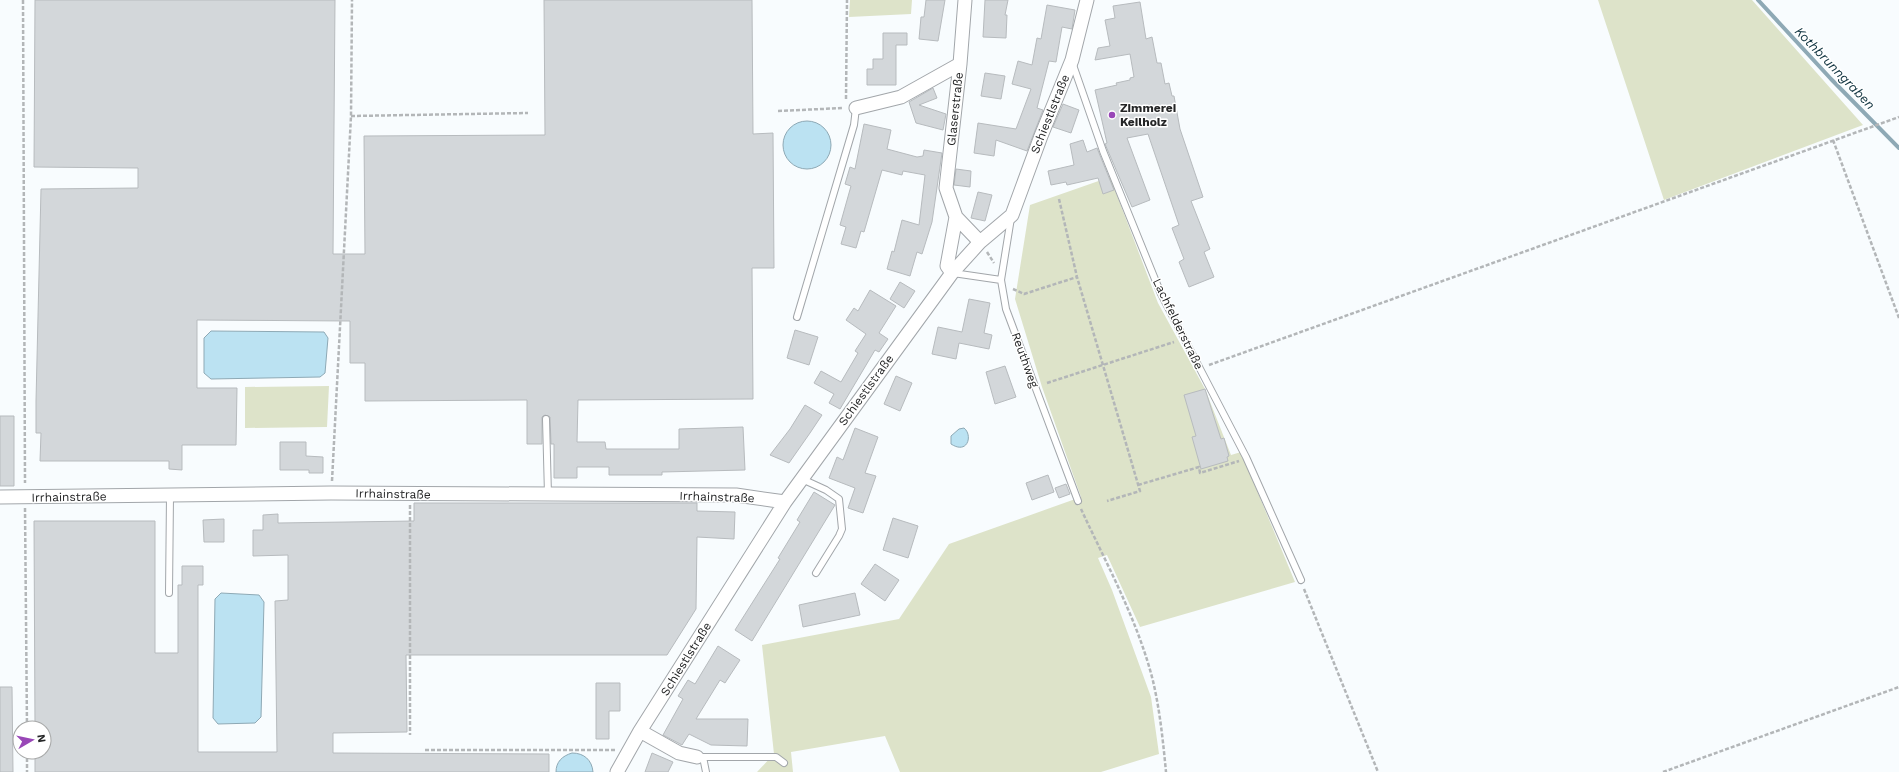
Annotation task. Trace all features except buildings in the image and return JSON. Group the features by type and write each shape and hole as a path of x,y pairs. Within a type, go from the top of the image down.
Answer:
{"street":[{"name":"Glaserstraße","path":"965,0 960,64 946,188 956,217 980,242"},
{"name":"Schiestlstraße","path":"617,772 640,731 785,502 952,273 980,242 1012,215 1041,136 1072,60 1087,0"},
{"path":"851,108 901,97 960,64"},
{"name":"Glaserstraße","path":"952,273 947,266 956,217"},
{"name":"Irrhainstraße","path":"0,497 25,498 331,493 736,495 785,502"},
{"path":"640,731 679,753 700,757"}],"lane":[{"name":"Lachfelderstraße","path":"1072,60 1103,151 1161,294 1247,459 1301,580"},
{"path":"797,317 852,131 851,108"},
{"name":"Reuthweg","path":"1012,215 1000,280 1006,309 1078,501"},
{"path":"952,273 1000,280"},
{"path":"546,419 548,495"},
{"path":"802,479 826,490 839,499 842,529 816,573"},
{"path":"169,593 170,496"},
{"path":"706,772 700,757 776,757 784,762"}],"path":[{"path":"24,0 26,720"},
{"path":"331,493 351,116 352,0"},
{"path":"778,111 851,108 847,0"},
{"path":"351,116 528,113"},
{"path":"1199,368 1858,130 1899,117"},
{"path":"1833,140 1899,318"},
{"path":"1059,199 1077,277 1140,490 1107,501"},
{"path":"980,242 1001,273"},
{"path":"1000,280 1024,294 1077,277"},
{"path":"1047,383 1174,342"},
{"path":"1138,484 1199,467 1200,473 1247,459"},
{"path":"410,494 410,735"},
{"path":"1078,501 1132,620 1153,680 1162,725 1166,772"},
{"path":"1301,580 1378,772"},
{"path":"1663,772 1899,687"},
{"path":"425,750 614,750 625,758"},
{"path":"27,760 27,772"}],"green space":[{"path":"850,0 912,0 911,14 849,17"},
{"path":"1598,0 1752,0 1863,125 1664,200"},
{"path":"1110,177 1158,303 1205,389 1231,455 1241,452 1295,582 1140,627 1107,555 1098,558 1112,590 1151,697 1159,754 1101,772 900,772 885,736 791,752 793,772 757,772 774,754 762,645 899,619 949,544 1081,497 1042,387 1015,299 1030,205"},
{"path":"329,386 327,427 245,428 245,387"}],"water":[{"path":"802,121 812,121 824,128 831,140 831,150 824,162 812,169 802,169 794,165 787,158 783,150 783,140 787,132 794,125"},
{"path":"211,331 324,332 328,338 325,373 320,377 211,379 204,373 204,338"},
{"path":"964,428 968,435 965,446 957,447 951,444 951,436 959,429"},
{"path":"221,593 259,595 264,602 261,717 255,723 218,724 213,718 215,599"},
{"path":"572,753 580,754 587,758 591,764 593,772 556,772 557,765 560,760"}],"waterway":[{"name":"Kothbrunngraben","path":"1758,0 1831,79 1899,148"}],"place":[{"name":"Zimmerei Keilholz","path":"1112,115"}]}
